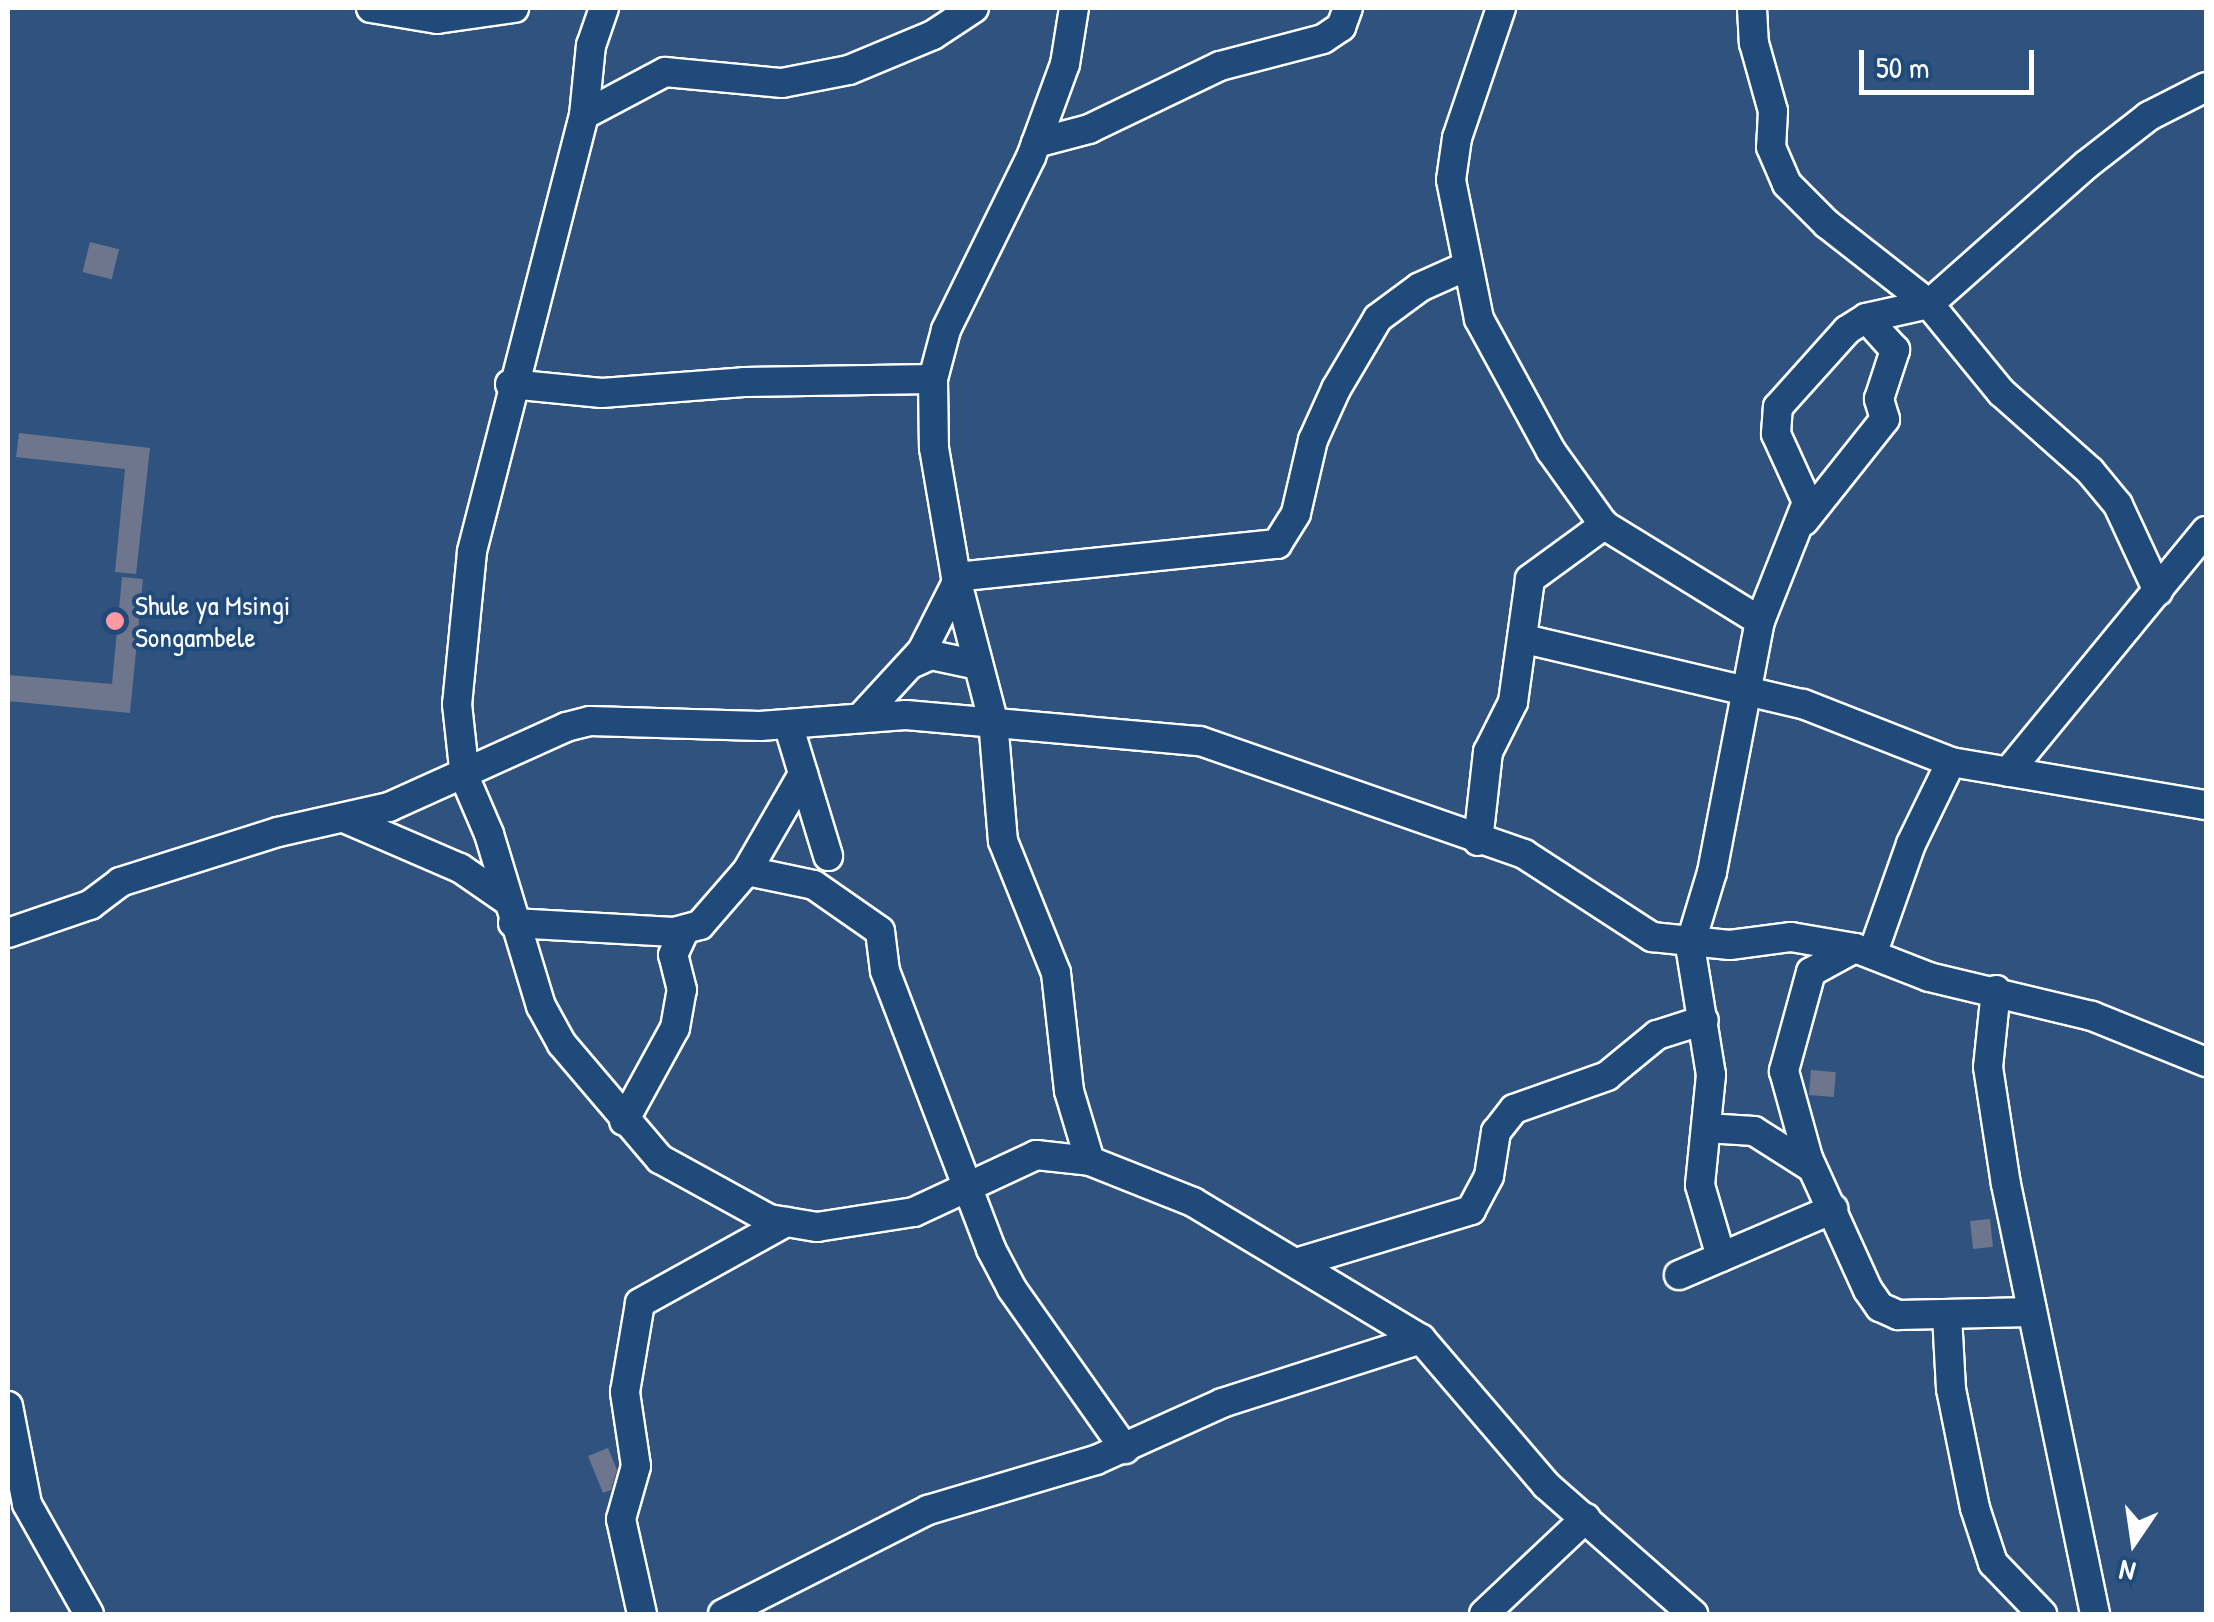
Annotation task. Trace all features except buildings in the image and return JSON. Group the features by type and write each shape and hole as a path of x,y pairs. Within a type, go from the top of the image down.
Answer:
{"street":[{"path":"370,8 452,13 514,8"},
{"path":"583,8 593,38"},
{"path":"604,8 593,38 584,114 510,384 463,620 457,704 464,778 489,834 509,911 541,1006 562,1044 660,1159 725,1199 786,1222 817,1227 871,1221 970,1191 1036,1154 1090,1162 1193,1202 1421,1339 1546,1484 1693,1614"},
{"path":"584,114 665,72 767,83 849,70 933,35 974,8"},
{"path":"1074,8 1065,64 1036,143 946,330 934,380 938,483 956,580 993,720 1002,842 1056,973 1065,1069 1079,1140 1090,1162"},
{"path":"1036,143 1088,129 1220,66 1322,39 1341,26 1348,8"},
{"path":"1501,8 1456,138 1451,180 1466,267 1494,348 1551,451 1604,524 1760,621"},
{"path":"1752,8 1754,43 1773,111 1771,147 1787,184 1827,224 1929,304 2001,392 2090,471 2118,505 2158,591"},
{"path":"1721,1257 1700,1185 1710,1075 1690,945 1748,692 1760,621 1803,522 1807,502 1774,419 1792,388 1866,318 1929,304 2086,165 2149,116 2206,87"},
{"path":"956,580 1277,544 1296,512 1313,440 1336,389 1378,318 1420,287 1466,267"},
{"path":"1803,522 1885,419 1880,399 1896,350 1866,318"},
{"path":"510,384 602,393 744,382 934,380"},
{"path":"1478,840 1488,752 1513,702 1525,639 1530,579 1604,524"},
{"path":"2008,772 2206,531"},
{"path":"864,714 911,664 946,612 956,580"},
{"path":"1525,639 1630,658 1840,717 1951,762 2206,805"},
{"path":"911,664 931,655 978,666"},
{"path":"8,933 90,905 120,882 278,832 346,818 464,778 497,756 590,721 661,728 788,724 864,714 993,720 1200,741 1524,854 1652,937 1690,945 1792,937 1864,950 1929,978 1996,990 2092,1016 2206,1062"},
{"path":"788,724 828,856"},
{"path":"1951,762 1864,950 1810,972 1786,1049 1790,1104 1812,1168 1880,1307 1898,1315 2032,1312"},
{"path":"346,818 460,868 509,911 684,932 700,925 747,871 802,774"},
{"path":"747,871 814,885 880,931 885,971 1012,1289 1125,1449"},
{"path":"624,1121 675,1028 682,990 673,955 684,932"},
{"path":"1996,990 1988,1068 2032,1312 2095,1614"},
{"path":"1296,1263 1471,1210 1489,1176 1496,1132 1514,1109 1607,1076 1657,1035 1704,1020"},
{"path":"1706,1128 1764,1135 1812,1168"},
{"path":"1679,1274 1832,1208"},
{"path":"642,1614 621,1519 636,1466 625,1392 640,1303 786,1222"},
{"path":"1947,1315 1951,1389 1974,1508 1993,1563 2042,1614"},
{"path":"723,1614 882,1529 1125,1449 1222,1402 1421,1339"},
{"path":"8,1406 28,1504 90,1614"},
{"path":"1484,1614 1586,1518"}],"place":[{"name":"Shule ya Msingi Songambele","path":"115,621"}]}
